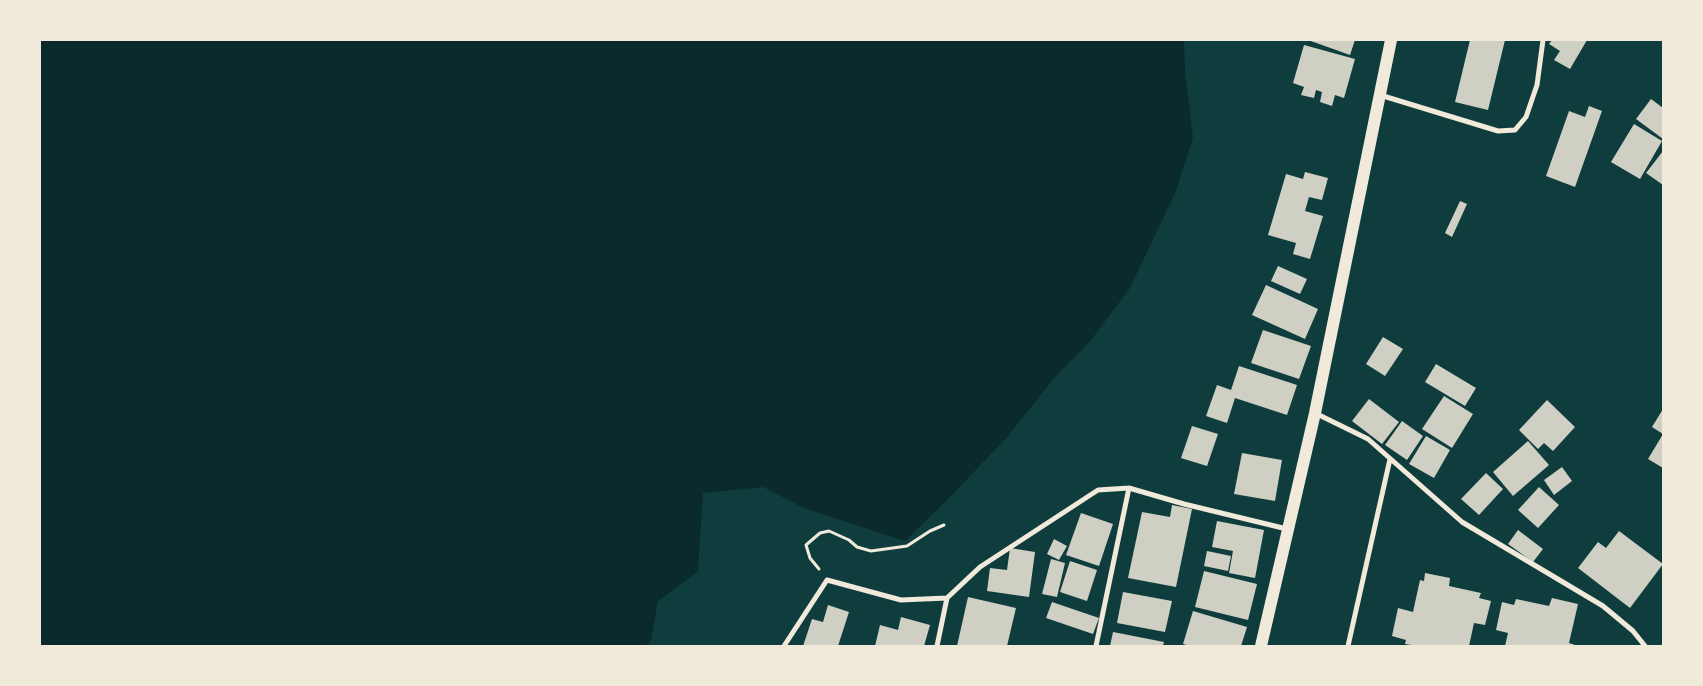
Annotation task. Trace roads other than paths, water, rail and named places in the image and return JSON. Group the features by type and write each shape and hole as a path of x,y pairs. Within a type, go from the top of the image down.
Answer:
{"main road":[{"path":"1260,646 1315,413 1391,40"}],"street":[{"path":"1380,95 1498,131 1515,130 1526,116 1537,85 1543,40"},
{"path":"1315,413 1368,438 1462,522 1602,606 1633,630 1645,646"},
{"path":"1348,646 1390,459"},
{"path":"1096,646 1129,488"},
{"path":"937,646 947,598 980,567 1098,490 1129,488 1184,504 1287,529"},
{"path":"784,646 827,580 900,600 947,598"}],"water":[{"path":"40,40 1184,40 1185,72 1193,137 1176,191 1130,288 1088,344 1054,378 1008,436 905,541 804,508 763,487 703,493 698,571 658,601 651,641 646,646 40,646"}]}
